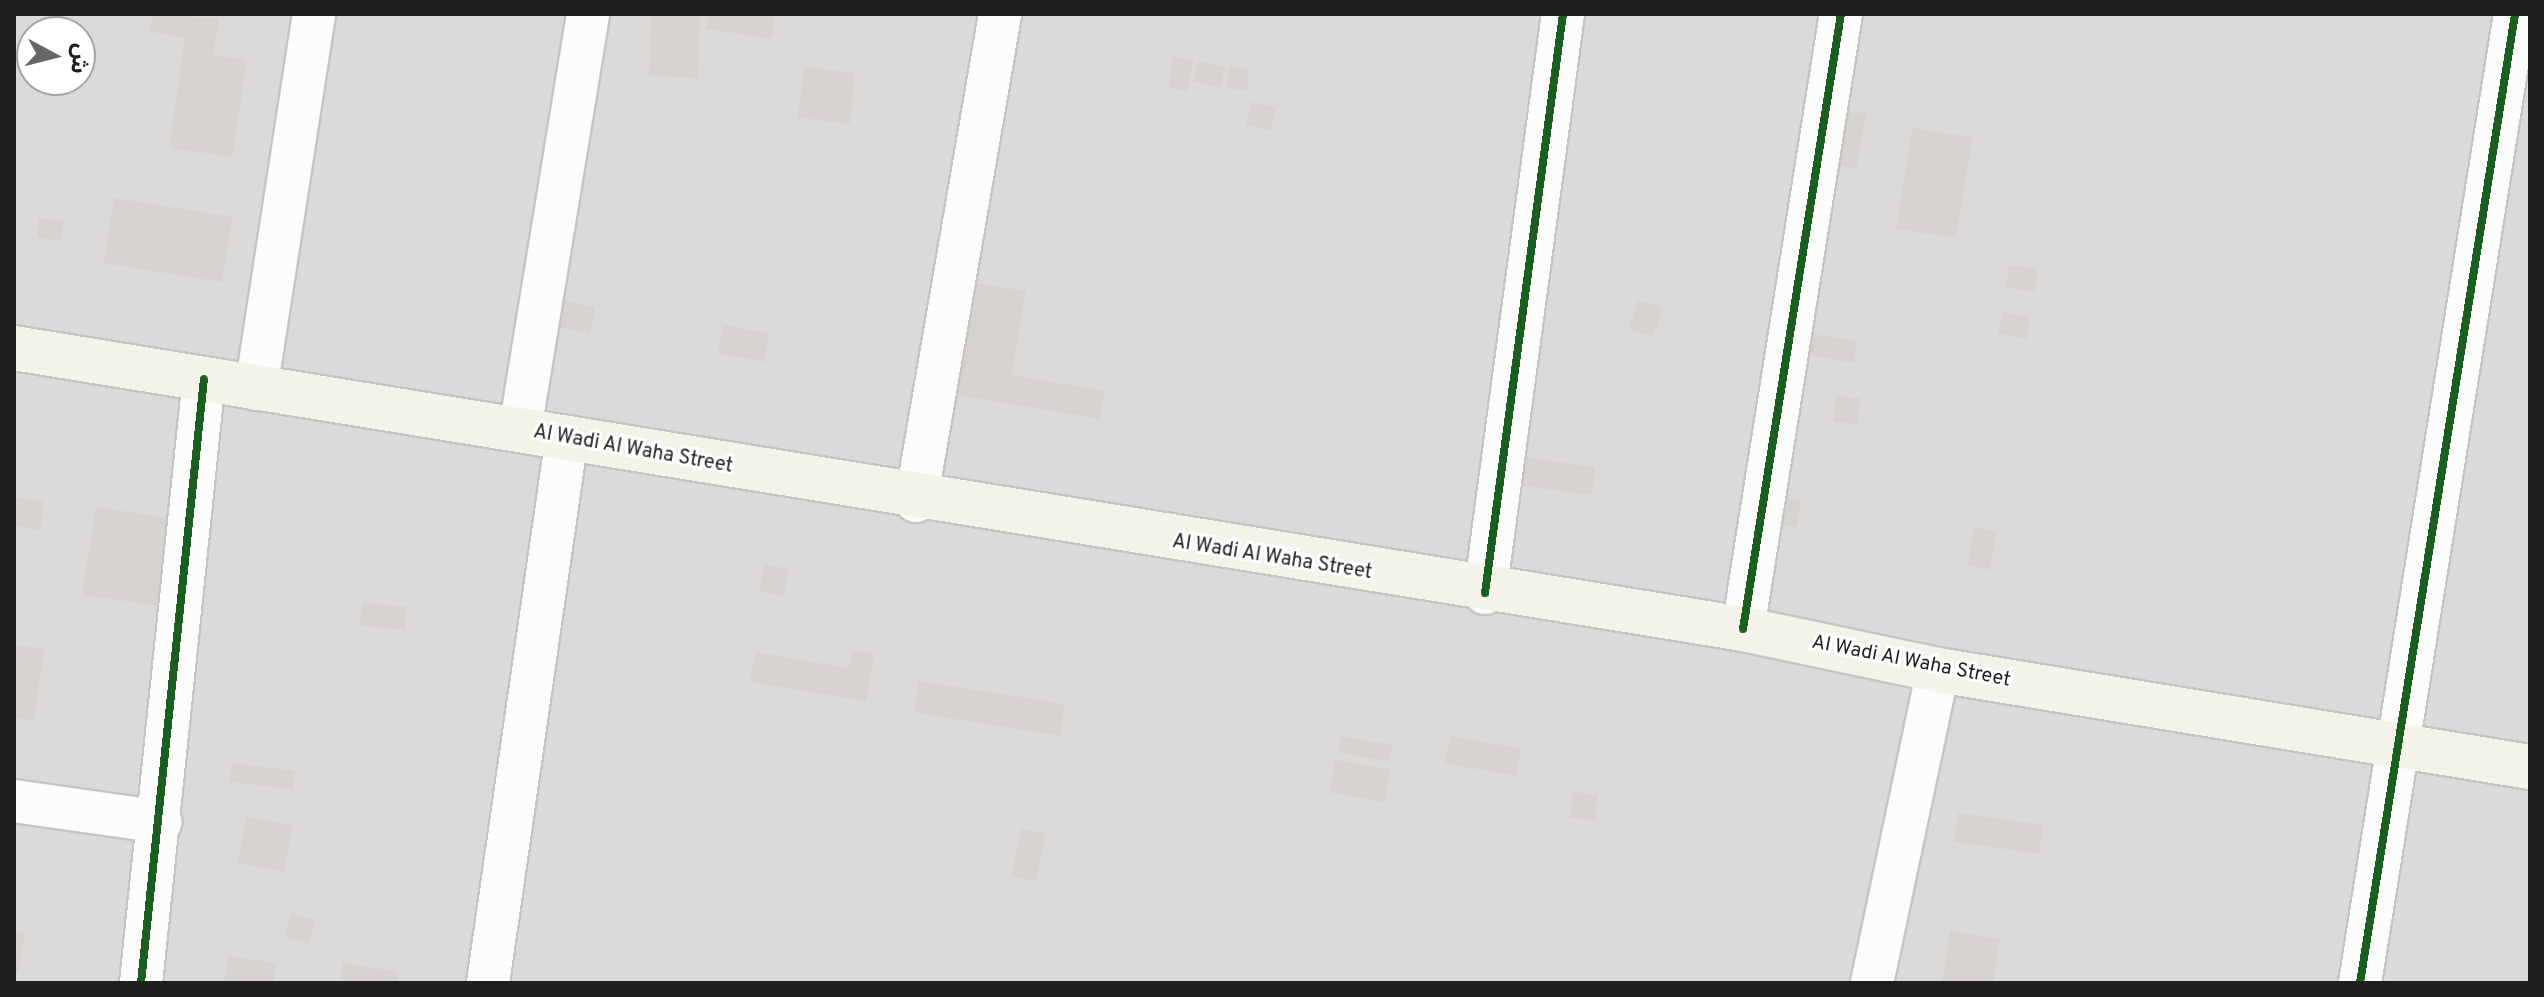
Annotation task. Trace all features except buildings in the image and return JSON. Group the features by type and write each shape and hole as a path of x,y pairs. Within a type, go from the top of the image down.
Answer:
{"main road":[{"name":"Al Wadi Al Waha Street","path":"14,348 567,437 916,501 1485,593 1743,629 1938,670 2530,767"}],"street":[{"path":"256,389 314,14"},
{"path":"520,430 588,14"},
{"path":"916,501 1000,14"},
{"path":"1485,593 1563,14"},
{"path":"1743,629 1841,14"},
{"path":"2360,983 2402,744 2515,14"},
{"path":"141,983 161,822 204,379"},
{"path":"488,983 567,437"},
{"path":"1872,983 1938,670"},
{"path":"14,801 161,822"}],"shaded area":[{"path":"14,14 2530,14 2530,983 14,983"}],"cycle path":[{"path":"1485,593 1563,14"},
{"path":"1743,629 1841,14"},
{"path":"2360,983 2515,14"},
{"path":"141,983 204,379"}]}
